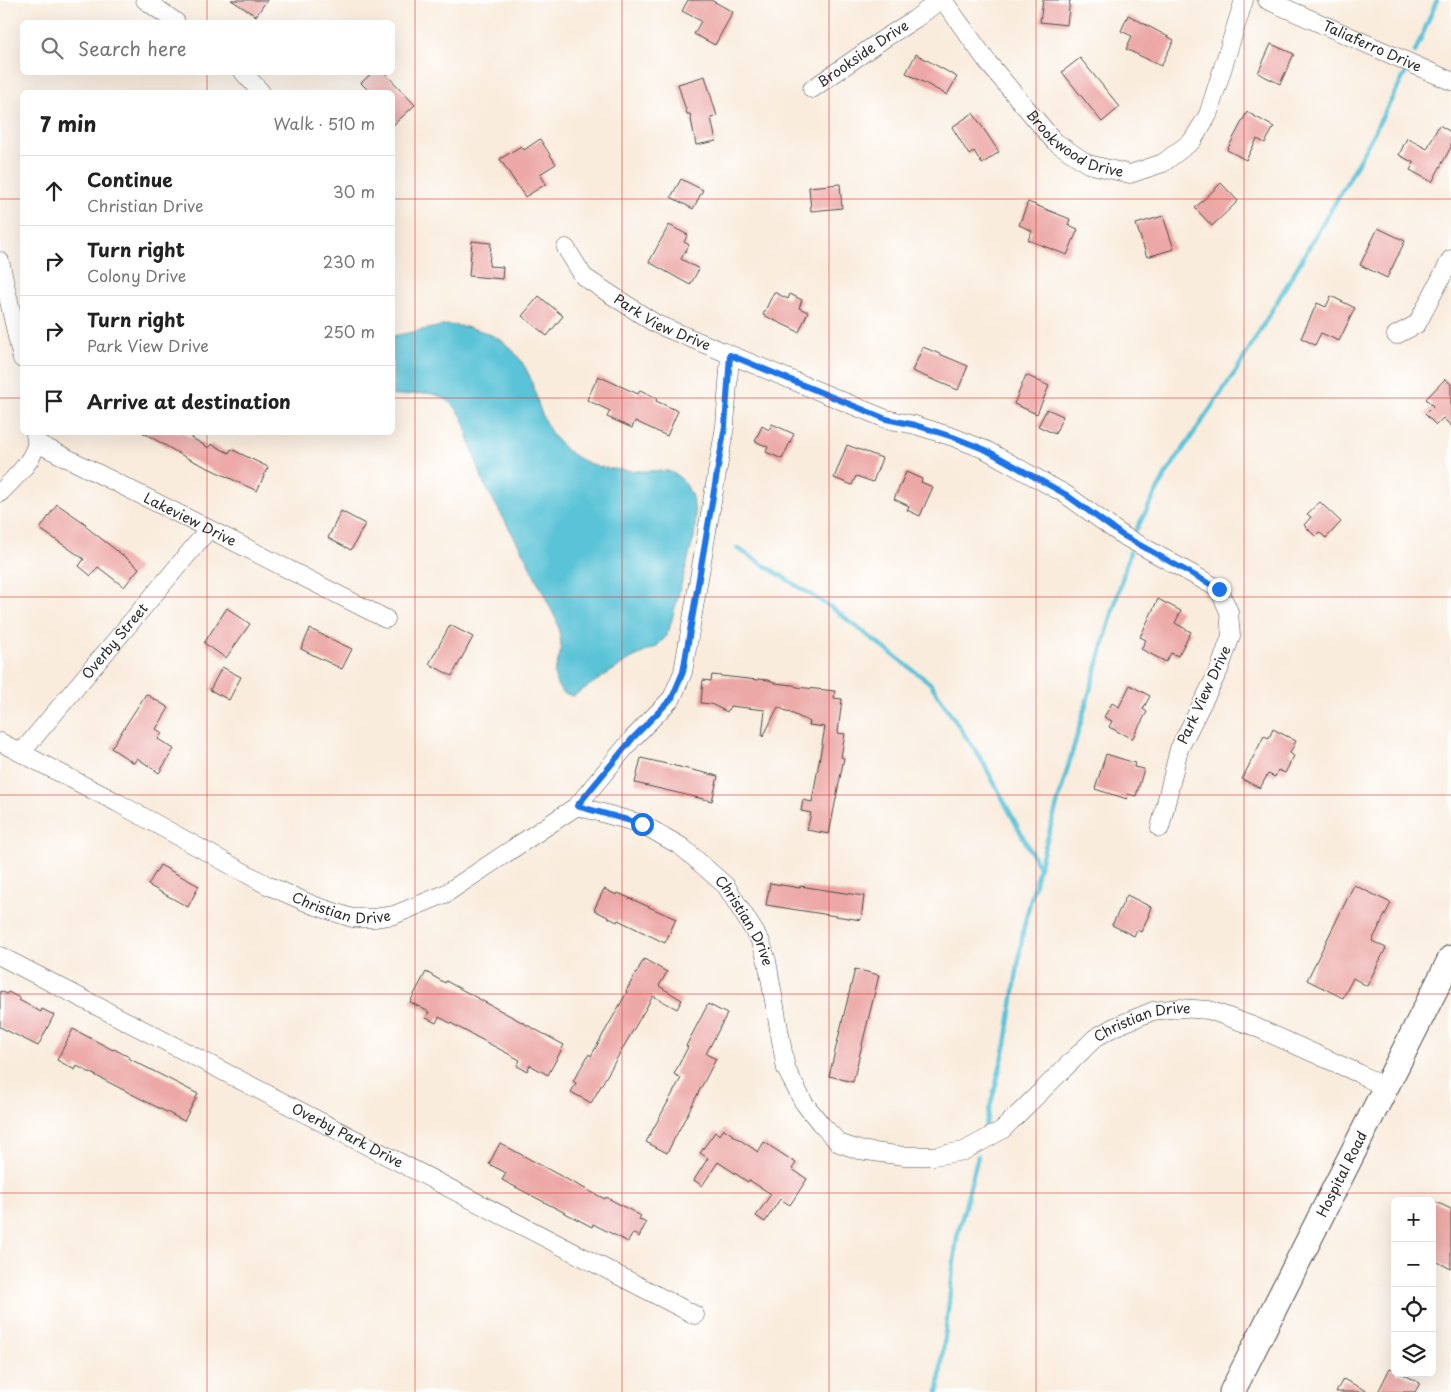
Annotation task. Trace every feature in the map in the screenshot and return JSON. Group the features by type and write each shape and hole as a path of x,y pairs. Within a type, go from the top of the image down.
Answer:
{"street":[{"path":"145,0 173,20"},
{"name":"Brookwood Drive","path":"941,0 989,64 1054,141 1088,164 1130,174 1163,163 1192,141 1208,115 1244,0"},
{"name":"Brookside Drive","path":"812,89 941,0"},
{"name":"Taliaferro Drive","path":"1267,0 1451,81"},
{"path":"246,75 259,90"},
{"name":"Park View Drive","path":"566,248 584,277 656,324 886,419 915,425 986,450 1065,494 1122,535 1219,589 1229,612 1231,636 1219,670 1179,749 1160,828"},
{"path":"1396,335 1417,324 1451,259"},
{"path":"0,261 20,350"},
{"path":"577,806 633,738 672,698 683,672 725,426 730,355"},
{"path":"0,493 23,469 31,456 36,438"},
{"name":"Lakeview Drive","path":"36,438 386,619"},
{"name":"Overby Street","path":"21,753 209,529"},
{"name":"Christian Drive","path":"0,742 118,803 267,885 313,905 352,918 374,918 394,915 445,894 577,806 642,824 682,847 726,886 761,942 767,961 786,1069 804,1103 820,1123 839,1143 859,1150 904,1156 934,1156 964,1151 1002,1130 1095,1038 1114,1027 1153,1011 1179,1008 1209,1010 1251,1025 1358,1073 1386,1088"},
{"name":"Overby Park Drive","path":"0,956 695,1315"},
{"name":"Hospital Road","path":"1232,1392 1451,958"}],"water":[{"path":"447,325 471,328 493,336 511,349 519,358 529,374 543,418 549,430 572,454 589,463 607,468 636,471 668,471 684,481 689,489 694,508 694,537 669,630 656,647 632,658 573,696 563,693 557,685 554,674 561,643 557,621 525,556 484,484 462,417 455,407 437,395 427,393 395,396 395,336"}],"building":[{"path":"231,0 267,0 256,16"},
{"path":"688,0 711,0 733,12 715,45 694,34 701,21 682,11"},
{"path":"1043,0 1070,0 1067,25 1040,22"},
{"path":"1128,15 1174,40 1161,66 1126,49 1132,36 1121,31"},
{"path":"1271,44 1294,54 1280,84 1258,73"},
{"path":"916,54 957,77 947,95 906,73"},
{"path":"1080,58 1120,107 1102,122 1062,72"},
{"path":"370,75 387,75 415,105 395,123 395,90 368,90 361,83"},
{"path":"705,76 717,116 711,118 716,141 696,145 690,114 687,114 678,84"},
{"path":"1247,112 1274,127 1265,143 1257,139 1246,160 1227,150"},
{"path":"973,113 999,152 982,164 974,151 969,155 952,127"},
{"path":"1439,125 1451,132 1451,147 1432,182 1410,170 1414,163 1399,155 1407,138 1427,149"},
{"path":"540,139 556,164 540,174 546,184 525,197 500,159 521,146 524,150"},
{"path":"681,179 703,190 693,209 671,197"},
{"path":"1221,183 1238,201 1212,226 1195,208"},
{"path":"840,184 842,208 811,211 809,187"},
{"path":"1028,202 1070,219 1068,225 1078,229 1067,255 1028,240 1032,231 1019,225"},
{"path":"1163,216 1174,249 1147,257 1136,224"},
{"path":"669,225 688,235 684,242 689,245 681,259 699,269 690,285 649,262"},
{"path":"1378,228 1405,241 1387,278 1360,265"},
{"path":"472,241 491,243 489,266 503,267 502,279 469,276"},
{"path":"774,292 788,299 790,294 802,300 799,308 808,312 799,332 763,315"},
{"path":"539,296 563,316 547,336 522,316"},
{"path":"1331,296 1355,308 1339,341 1321,333 1315,345 1301,338 1317,303 1326,307"},
{"path":"923,347 968,366 958,390 912,371"},
{"path":"1026,375 1049,386 1037,414 1014,404"},
{"path":"598,376 638,394 640,390 657,398 656,401 678,411 667,436 635,421 632,428 607,417 610,411 587,400"},
{"path":"1445,379 1451,384 1451,426 1443,418 1436,425 1425,414 1433,406 1426,399"},
{"path":"1047,409 1063,416 1055,434 1038,426"},
{"path":"772,424 794,434 782,459 766,452 768,447 755,441 762,426 769,430"},
{"path":"147,435 187,435 209,448 211,444 229,453 231,449 268,467 257,491 185,457"},
{"path":"847,445 882,458 873,482 856,476 852,485 834,478"},
{"path":"906,472 922,479 921,482 933,487 920,516 907,510 909,506 894,499"},
{"path":"1320,502 1341,522 1326,538 1319,532 1315,536 1304,525 1311,517 1307,514"},
{"path":"57,504 86,524 85,526 139,568 124,587 98,567 91,576 79,566 84,559 40,529"},
{"path":"341,511 365,524 351,550 328,538"},
{"path":"1158,599 1181,611 1175,623 1191,632 1178,656 1171,653 1166,662 1141,649 1146,640 1140,637"},
{"path":"227,608 250,624 226,658 204,643"},
{"path":"450,625 473,637 452,676 429,664"},
{"path":"310,629 352,649 342,669 301,649"},
{"path":"222,667 241,677 229,700 210,690"},
{"path":"712,675 769,680 797,687 835,691 834,698 842,699 838,733 845,734 841,757 844,758 829,834 807,830 811,813 801,811 803,800 812,802 825,727 809,725 810,722 778,707 763,737 765,710 730,706 727,712 711,704 701,703 703,680 711,681"},
{"path":"1130,685 1150,696 1143,709 1147,712 1132,739 1109,727 1112,721 1104,717 1112,703 1119,707"},
{"path":"146,694 169,708 156,729 162,733 158,739 174,749 159,773 137,758 134,763 111,748"},
{"path":"1273,729 1296,741 1290,753 1294,756 1285,773 1278,770 1275,777 1268,774 1260,788 1242,779 1264,736 1269,738"},
{"path":"1106,754 1135,763 1134,767 1144,769 1136,796 1128,794 1127,799 1095,789"},
{"path":"641,758 718,776 712,801 635,783"},
{"path":"160,865 199,886 188,907 148,885"},
{"path":"770,883 864,896 861,920 766,905"},
{"path":"1354,885 1391,903 1372,941 1386,948 1367,986 1353,978 1343,998 1307,980"},
{"path":"604,889 617,895 618,893 676,919 665,943 594,910"},
{"path":"1127,895 1151,907 1141,932 1137,930 1134,936 1112,925"},
{"path":"644,959 667,972 659,986 682,1000 677,1009 653,996 591,1103 571,1092 576,1083 573,1081 589,1054 591,1056"},
{"path":"855,969 879,975 853,1082 829,1076"},
{"path":"426,972 564,1045 548,1075 530,1065 527,1071 517,1066 520,1060 439,1017 436,1023 426,1018 429,1012 410,1002"},
{"path":"0,991 7,994 8,992 20,998 19,1000 41,1012 42,1009 54,1015 38,1046 0,1027"},
{"path":"708,1004 727,1014 706,1054 716,1059 667,1153 646,1142 681,1078 674,1074"},
{"path":"73,1029 198,1094 184,1121 77,1066 75,1070 57,1060"},
{"path":"724,1129 758,1152 764,1142 796,1163 792,1169 807,1179 790,1205 780,1199 765,1222 756,1216 771,1194 749,1180 748,1182 718,1162 702,1186 694,1180 708,1158 700,1153 715,1132 720,1135"},
{"path":"500,1143 570,1181 605,1199 606,1197 641,1216 639,1219 646,1223 639,1237 633,1233 628,1242 593,1224 592,1227 502,1180 506,1173 489,1164"},
{"path":"1436,1202 1451,1209 1451,1269 1436,1261"},
{"path":"1390,1368 1391,1377 1409,1377 1420,1383 1415,1392 1378,1392"},
{"path":"1343,1379 1369,1392 1336,1392"}],"waterway":[{"path":"1415,52 1437,0"},
{"path":"1136,530 1166,474 1238,368 1349,179 1405,74"},
{"path":"737,548 832,608 930,683 983,762 1039,867"},
{"path":"985,1127 1006,1044 1024,926 1039,867 1130,552"},
{"path":"938,1392 957,1237 978,1156"}],"route":[{"path":"642,824 577,806 633,738 672,698 683,672 725,426 730,355 886,419 915,425 986,450 1065,494 1122,535 1219,589"}]}
